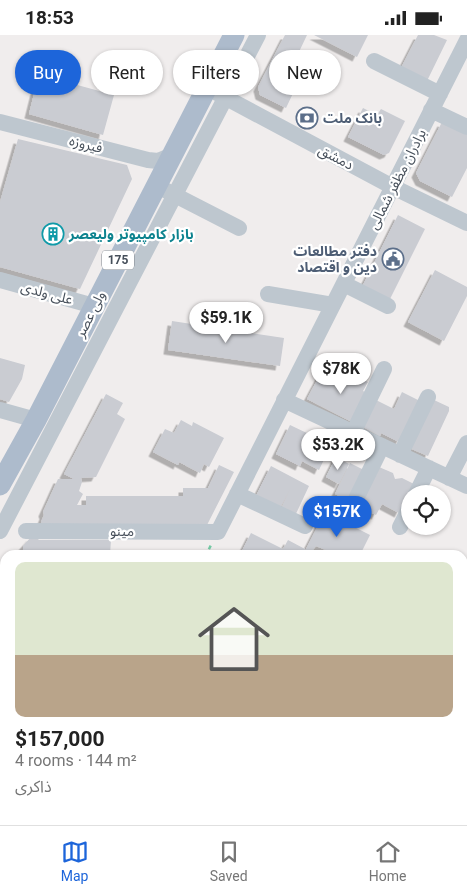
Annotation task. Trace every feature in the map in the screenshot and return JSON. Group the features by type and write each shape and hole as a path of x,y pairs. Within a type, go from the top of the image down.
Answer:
{"main road":[{"name":"ولی عصر","path":"230,50 234,35"},
{"name":"ولی عصر","path":"0,485 36,420 172,155 215,95"}],"street":[{"path":"247,50 258,35"},
{"name":"برادران مظفر شمالی","path":"218,532 466,45"},
{"path":"374,61 440,94"},
{"path":"0,531 176,195 216,95"},
{"name":"دمشق","path":"225,95 393,187 467,223"},
{"path":"431,111 467,127"},
{"name":"فیروزه","path":"0,122 148,160 158,161 172,155"},
{"path":"157,186 239,227"},
{"name":"علی ولدی","path":"0,280 94,306"},
{"path":"344,284 388,306"},
{"path":"268,294 333,305"},
{"path":"353,433 384,369"},
{"path":"400,455 428,397"},
{"path":"284,400 467,486"},
{"path":"0,410 36,420"},
{"path":"449,478 467,443"},
{"path":"352,507 382,446"},
{"path":"420,485 429,468"},
{"path":"237,494 305,526"},
{"name":"مینو","path":"26,531 218,532"}],"building":[{"path":"285,35 307,35 300,50 277,50"},
{"path":"314,35 368,35 357,57"},
{"path":"418,35 434,35 447,40 427,81 401,68"},
{"path":"269,66 269,95 292,95 286,108 260,95 259,85"},
{"path":"81,86 91,89 91,95 114,95 103,135 29,114 34,95 81,95"},
{"path":"363,108 377,115 381,109 405,121 389,153 384,155 348,137"},
{"path":"442,122 467,135 467,168 452,197 420,181 416,173"},
{"name":"بازار کامپیوتر ولیعصر","path":"18,139 127,165 132,179 80,289 0,267 0,202"},
{"name":"دفتر مطالعات دین و اقتصاد","path":"398,215 425,229 388,303 361,289"},
{"path":"435,270 467,287 467,296 444,341 408,322"},
{"path":"172,321 284,338 280,366 168,350"},
{"path":"0,358 25,365 22,379 9,402 0,399"},
{"path":"323,369 349,382 352,374 368,382 363,391 371,395 356,424 307,399"},
{"path":"402,392 420,401 399,442 381,433 380,436 361,426 374,399 394,409"},
{"path":"106,394 123,403 117,414 125,419 96,477 81,478 82,482 79,491 83,494 77,505 86,505 86,496 183,496 183,488 208,488 219,465 234,472 206,527 44,527 41,522 44,515 43,512 58,479 74,479 64,474"},
{"path":"434,400 449,407 449,411 428,456 407,447"},
{"path":"181,420 192,426 193,422 224,438 209,467 204,464 200,473 179,462 178,465 153,452 165,429 174,433"},
{"path":"290,425 311,435 312,440 314,435 329,442 330,447 319,470 302,461 300,466 276,454"},
{"path":"336,457 349,464 339,484 326,477"},
{"path":"350,463 368,472 352,502 335,494"},
{"path":"271,466 309,486 294,518 280,511 290,489 279,510 255,498"},
{"path":"379,467 393,473 395,479 402,478 414,484 401,485 401,509 399,513 382,504 376,515 359,507"},
{"path":"325,512 370,535 362,550 326,550 316,546 313,550 306,550"},
{"path":"251,533 283,549 288,540 305,549 304,550 242,550"},
{"path":"31,537 36,537 39,540 111,540 110,550 23,550 23,546"}],"place":[{"name":"بانک ملت","path":"307,118"},
{"name":"بازار کامپیوتر ولیعصر","path":"53,234"},
{"name":"دفتر مطالعات دین و اقتصاد","path":"393,259"}]}
